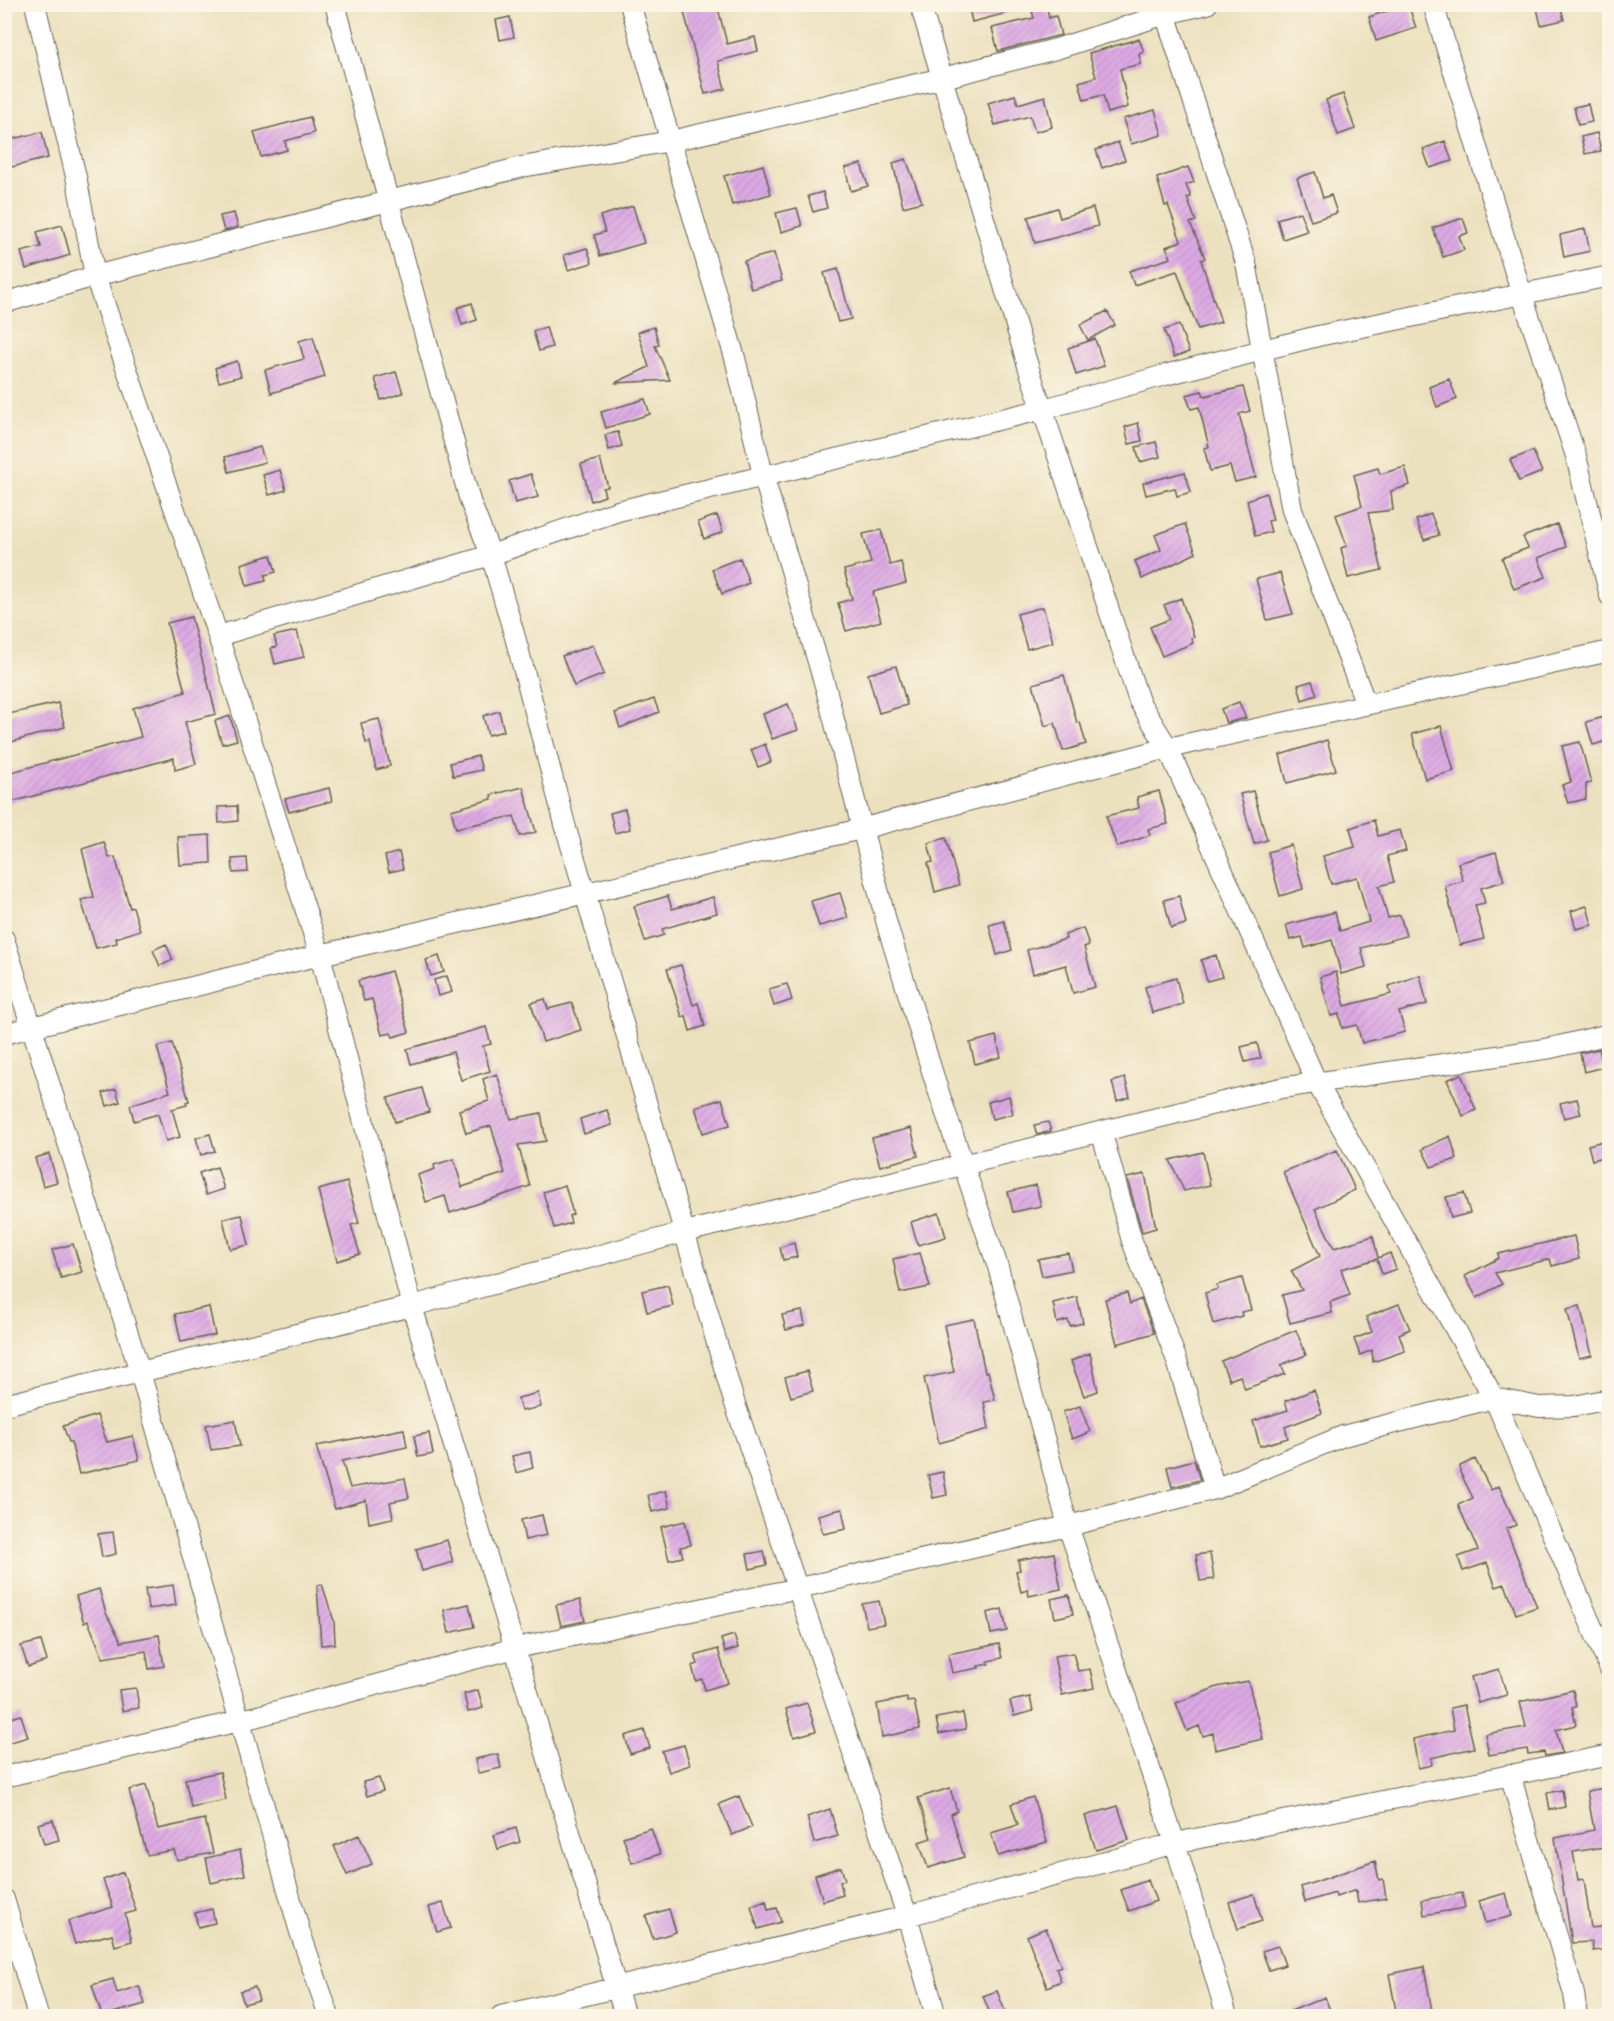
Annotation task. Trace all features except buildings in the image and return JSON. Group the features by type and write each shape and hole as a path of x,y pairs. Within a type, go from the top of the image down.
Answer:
{"street":[{"path":"35,4 77,180 95,276 218,636 320,955 412,1306 625,2016"},
{"path":"335,4 470,501 491,555 733,1398 799,1588 907,1916 936,2016"},
{"path":"630,4 735,358 763,475 826,689 861,829 936,1084 998,1267 1068,1526 1175,1843 1227,2016"},
{"path":"920,4 1028,366 1044,409 1058,462 1139,701 1168,748 1317,1083 1494,1398 1610,1669"},
{"path":"4,303 95,276 522,167 671,141 943,78 1056,49 1164,9 1207,4"},
{"path":"1433,4 1522,295 1576,456 1610,596"},
{"path":"1164,9 1246,263 1292,510 1366,704"},
{"path":"218,636 491,555 618,511 763,475 859,456 1318,336 1610,276"},
{"path":"4,1034 320,955 861,829 1168,748 1610,651"},
{"path":"4,939 140,1372 300,1932 329,2016"},
{"path":"4,1405 412,1306 685,1232 1102,1134 1281,1088 1551,1048 1610,1034"},
{"path":"1102,1134 1132,1241 1177,1361 1215,1489"},
{"path":"4,1777 239,1721 516,1648 799,1588 1068,1526 1215,1489 1343,1436 1494,1398 1539,1407 1574,1406 1610,1399"},
{"path":"501,2016 907,1916 1175,1843 1610,1755"},
{"path":"1510,1774 1574,1994 1577,2016"},
{"path":"4,1899 38,2016"}]}
